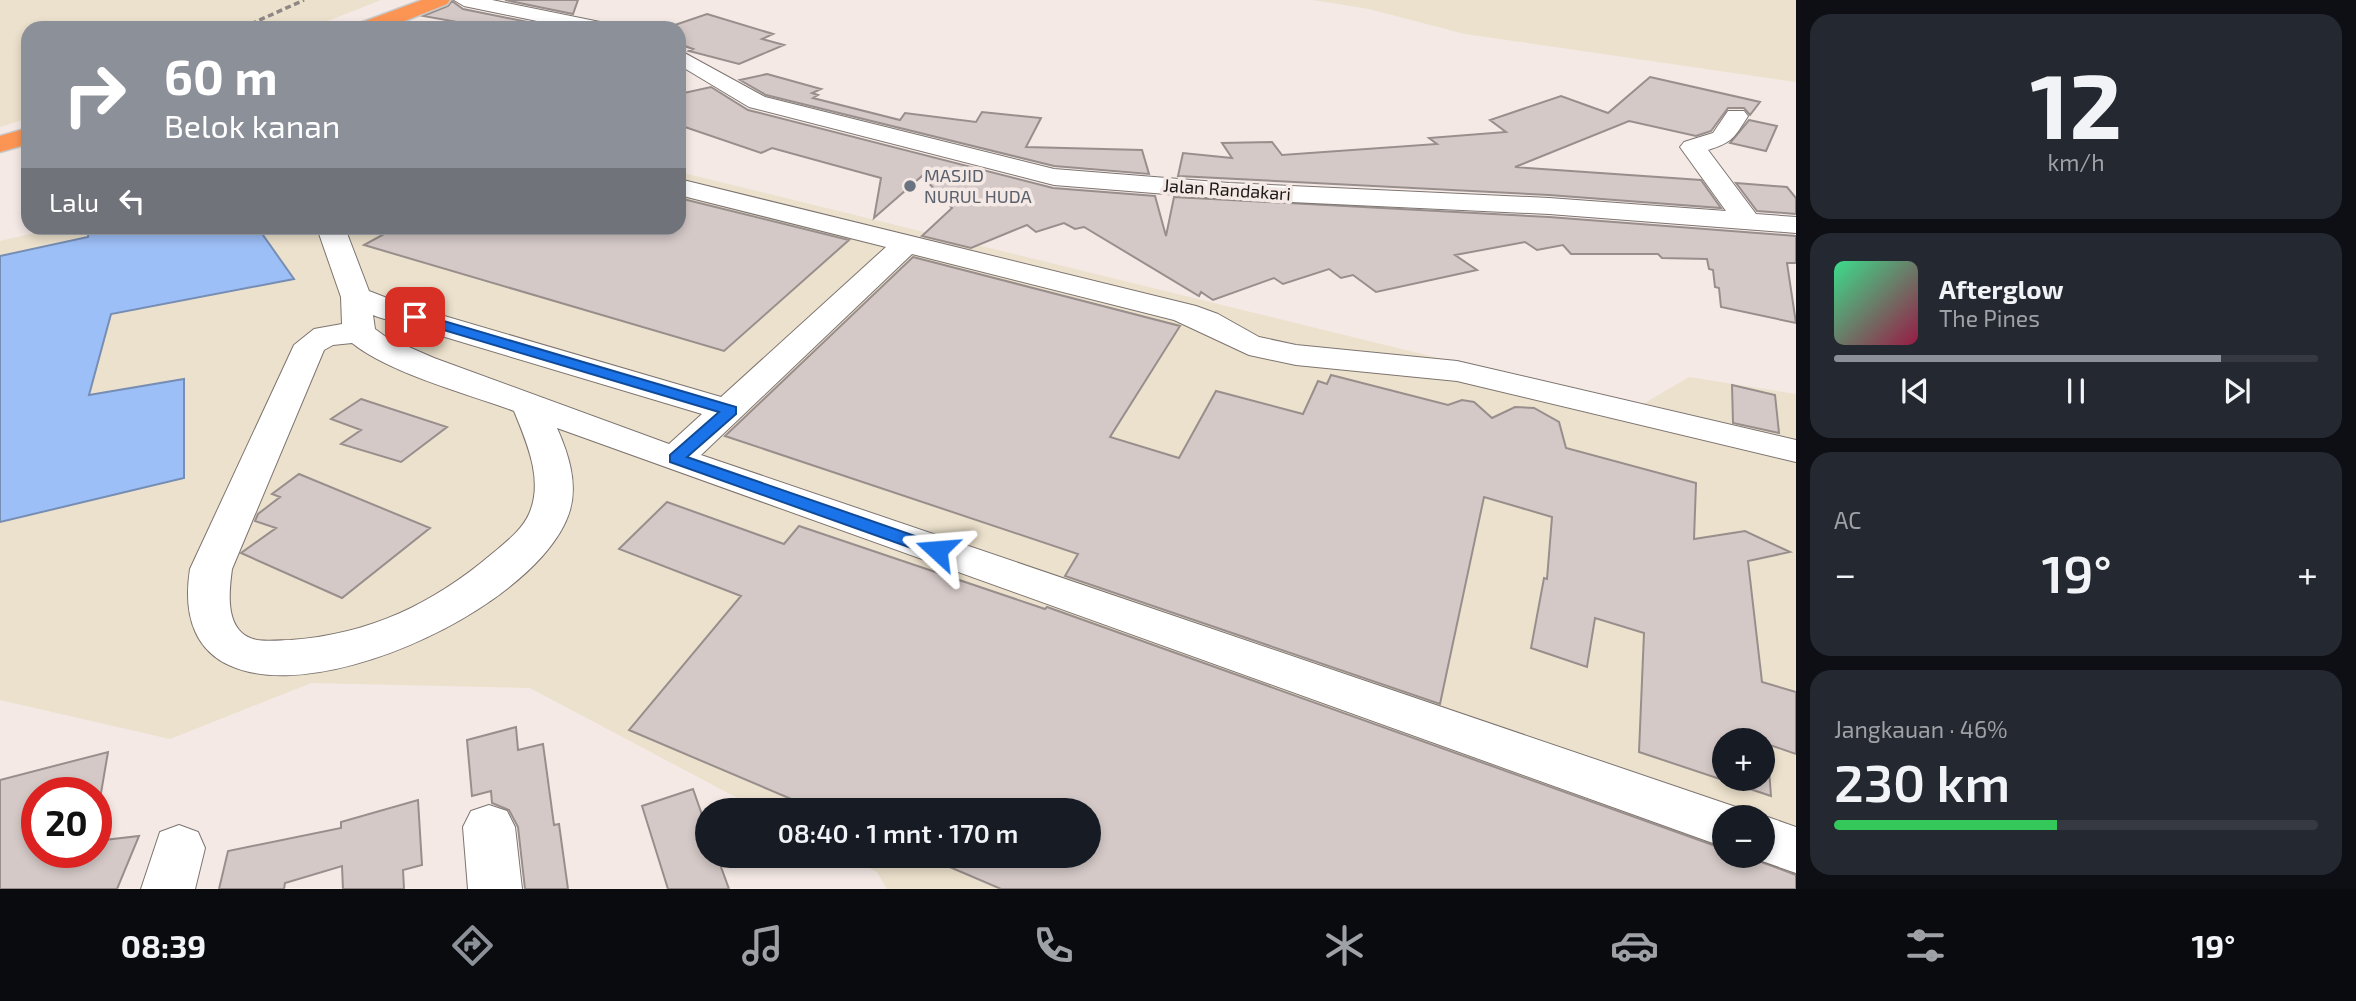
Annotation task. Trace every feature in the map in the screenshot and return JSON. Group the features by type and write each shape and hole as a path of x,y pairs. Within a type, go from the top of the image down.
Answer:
{"highway":[{"path":"386,21 440,0"},
{"path":"0,144 21,138"}],"street":[{"path":"464,0 566,21"},
{"name":"Jalan Randakari","path":"686,61 757,102 954,154 1054,177 1229,191 1549,206 1796,225"},
{"path":"1737,116 1722,138 1693,147 1747,220"},
{"path":"686,189 1185,313 1207,321 1249,345 1296,355 1457,371 1796,451"},
{"path":"335,235 358,314 373,344 422,365 675,459 1712,821"},
{"path":"530,405 552,470 554,493 550,512 537,535 483,587 460,604 405,631 328,655 256,657 227,646 214,629 207,608 211,569 310,345 358,314 389,310 730,411"},
{"path":"489,827 495,889"},
{"path":"1775,843 1796,850"}],"lane":[{"path":"675,459 730,411 906,244"}],"shaded area":[{"path":"0,0 381,0 328,21 21,21 21,120 0,127"},
{"path":"1313,0 1796,0 1796,82 1465,34 1369,9"},
{"path":"686,174 1638,407 1689,377 1796,394 1796,889 887,889 877,872 869,868 1101,868 1101,798 737,798 530,688 311,683 170,739 0,700 0,241 26,235 686,235"}],"water":[{"path":"263,235 294,279 111,314 89,395 184,379 184,478 0,522 0,256 88,237"}],"building":[{"path":"505,0 578,0 573,14"},
{"path":"452,1 463,9 523,21 451,21 423,16 448,6"},
{"path":"707,14 773,34 762,39 784,45 739,64 689,51 693,49 686,46 686,21"},
{"path":"767,74 821,89 812,93 818,95 813,98 900,120 905,113 976,122 982,112 1041,118 1026,147 1142,150 1149,174 1054,166 766,95 740,80"},
{"path":"1650,77 1760,102 1750,115 1744,108 1728,108 1711,131 1696,136 1629,121 1515,167 1701,180 1721,208 1549,195 1178,176 1183,153 1232,158 1222,143 1272,142 1282,155 1437,144 1429,138 1506,132 1490,120 1561,96 1608,113"},
{"path":"711,87 748,110 1053,188 1155,196 1166,236 1174,197 1549,217 1796,236 1796,263 1787,263 1796,323 1721,307 1719,288 1715,287 1713,270 1709,269 1707,259 1662,258 1658,254 1571,254 1563,245 1537,250 1525,242 1455,255 1477,270 1376,292 1353,275 1341,278 1329,269 1283,284 1274,278 1213,300 1201,292 1199,296 1084,227 1075,229 1064,223 1036,232 1027,225 971,248 922,236 952,208 922,176 874,218 881,178 772,148 761,153 686,127 686,92"},
{"path":"1749,120 1777,126 1766,151 1730,143"},
{"path":"1736,183 1787,187 1796,198 1796,214 1757,211"},
{"path":"686,200 849,240 724,351 364,245 382,235 686,235"},
{"path":"913,257 1180,326 1110,437 1179,458 1216,391 1303,414 1318,381 1327,384 1331,375 1448,405 1462,400 1474,402 1492,418 1515,407 1534,408 1559,422 1566,448 1696,483 1694,539 1745,531 1790,552 1748,561 1762,682 1796,692 1796,754 1775,747 1775,728 1712,728 1712,776 1639,752 1644,633 1595,618 1587,667 1531,648 1544,578 1547,579 1552,517 1484,497 1440,704 1065,576 1078,554 725,436"},
{"path":"1732,385 1775,395 1779,433 1733,423"},
{"path":"361,399 447,427 401,462 341,444 361,430 331,419"},
{"path":"299,474 430,528 342,598 241,553 276,528 255,521 258,514 280,497 272,494"},
{"path":"667,502 784,544 799,526 1045,609 1047,607 1712,845 1712,868 1775,867 1796,875 1796,889 1001,889 952,868 1101,868 1101,798 789,798 629,730 741,596 619,549"},
{"path":"516,727 518,750 543,744 554,825 559,824 568,889 525,889 518,827 509,810 492,803 491,791 472,796 467,740"},
{"path":"108,752 104,777 21,777 21,868 112,868 112,839 139,836 117,889 0,889 0,780"},
{"path":"693,789 696,798 695,868 721,868 729,889 668,889 642,806"},
{"path":"1756,791 1771,791 1771,796"},
{"path":"418,800 422,865 403,870 404,889 343,889 342,866 285,883 284,889 219,889 228,851 341,828 341,822"}],"railway":[{"path":"258,21 304,0"}],"place":[{"name":"MASJID NURUL HUDA","path":"910,186"}],"route":[{"path":"415,317 730,411 675,459 937,550"}]}
